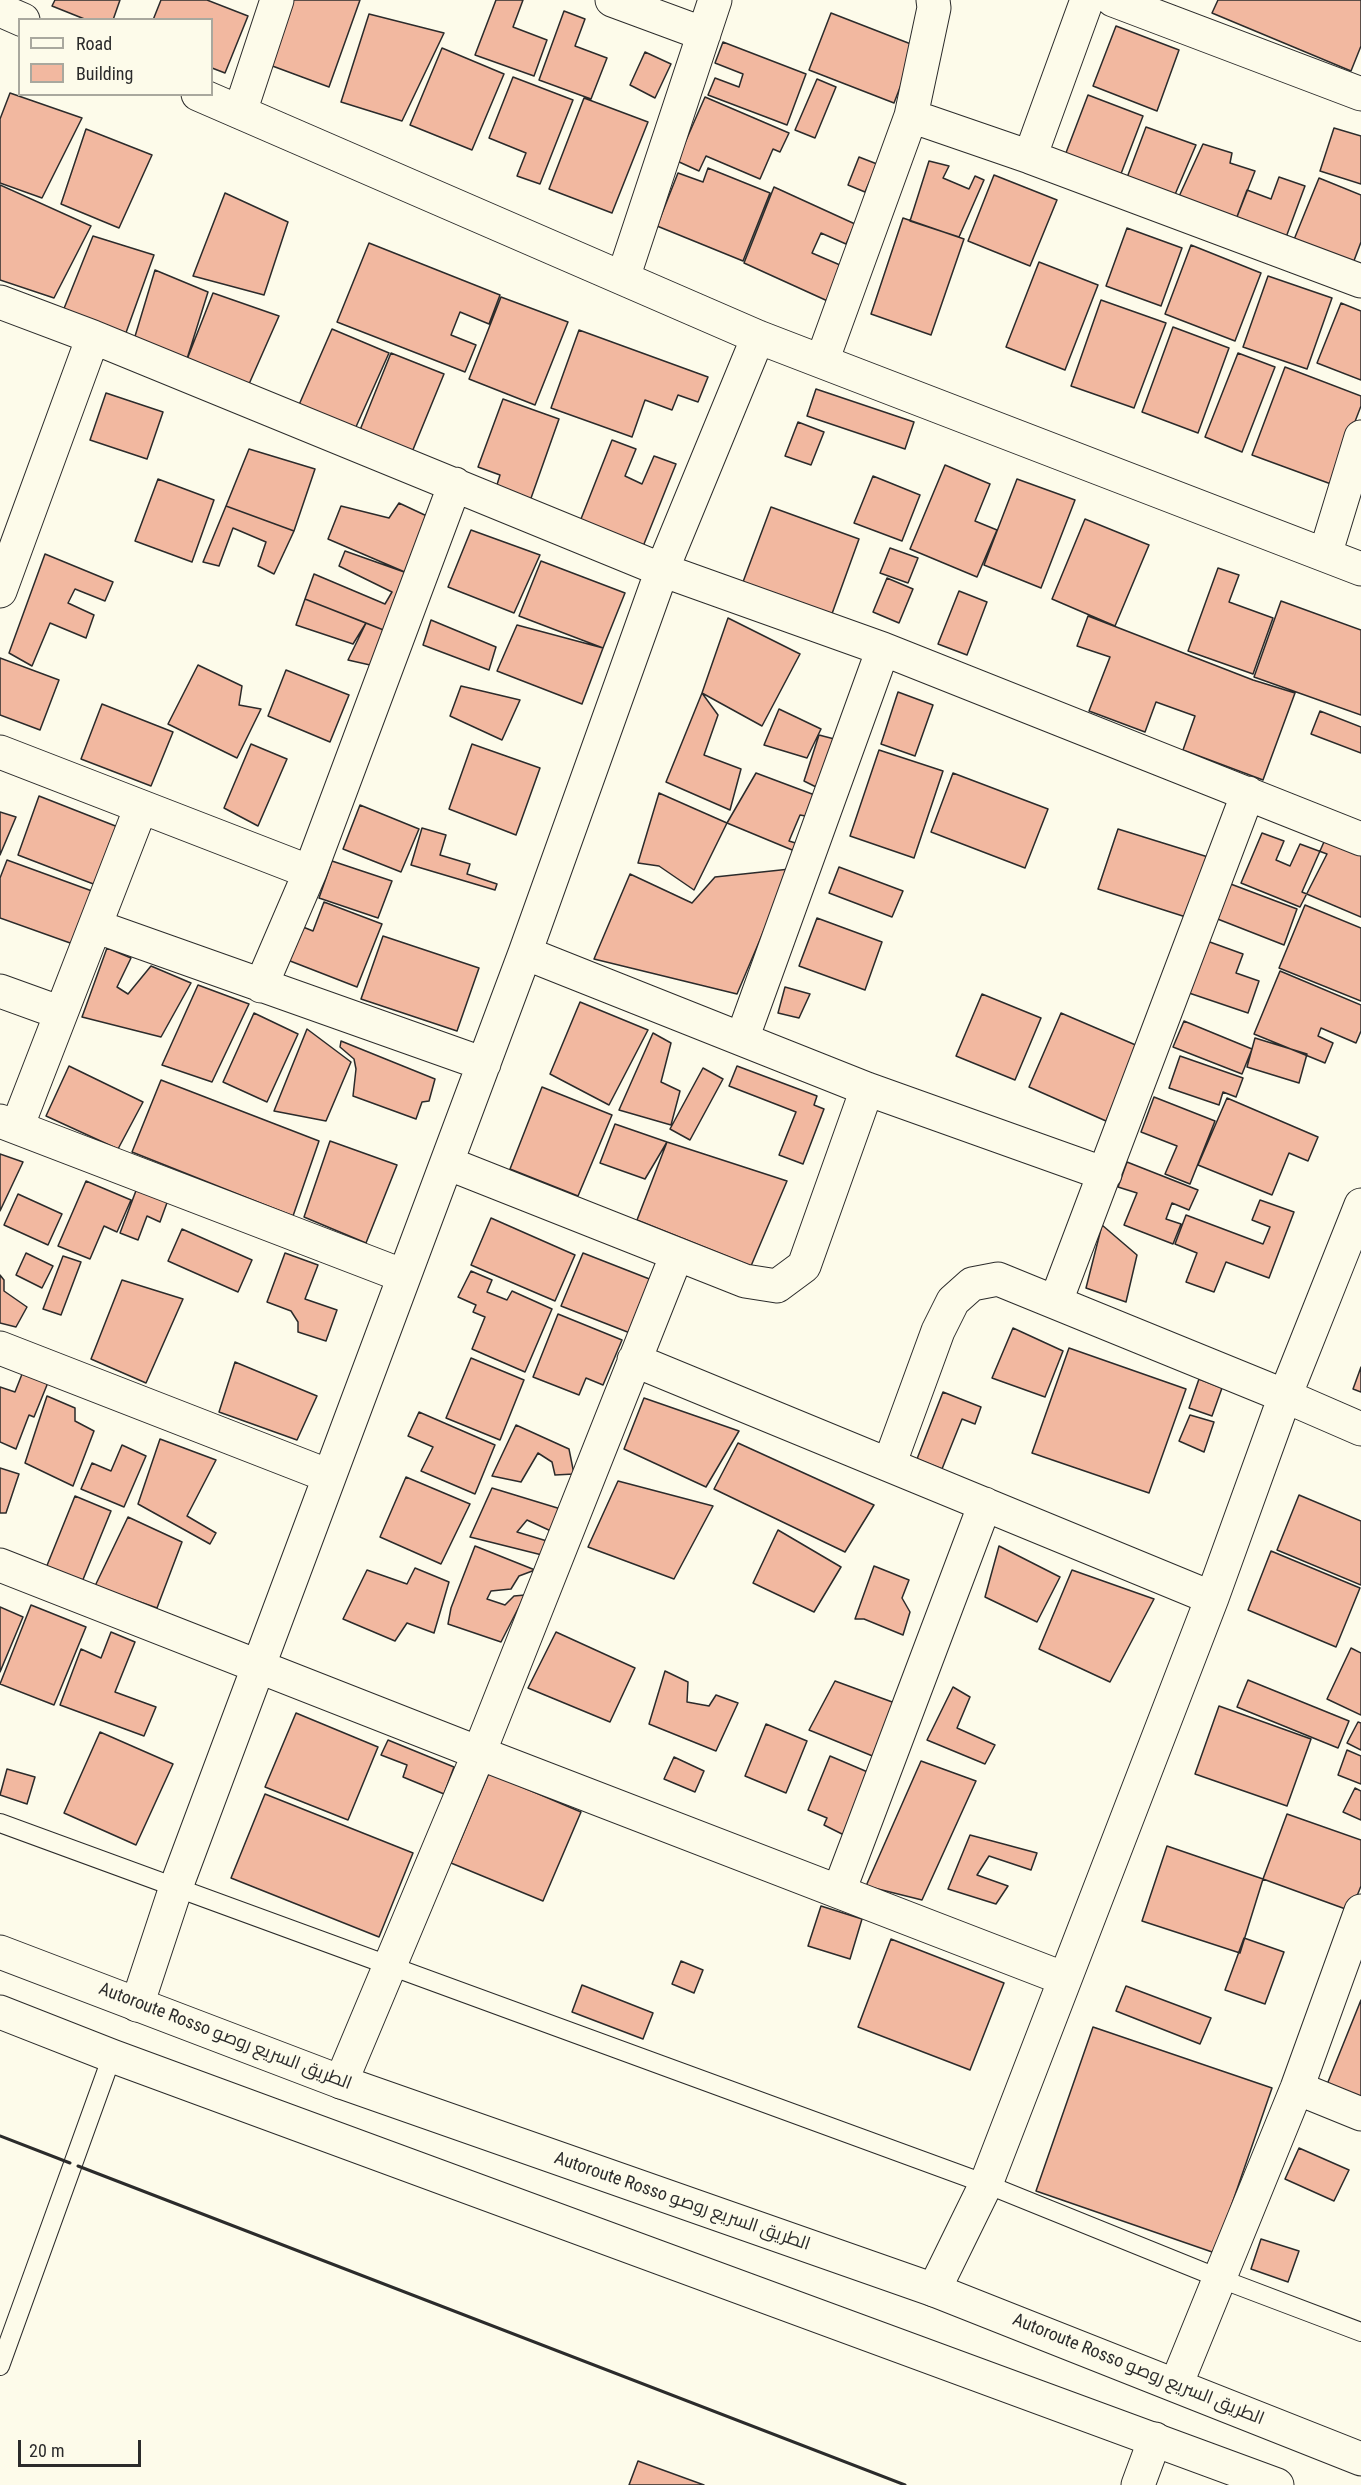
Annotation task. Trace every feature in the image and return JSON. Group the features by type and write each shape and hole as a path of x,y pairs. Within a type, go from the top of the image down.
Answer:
{"main road":[{"path":"240,112 277,0"},
{"path":"612,0 704,34"},
{"path":"623,278 715,0"},
{"path":"822,361 911,116 934,9 933,0"},
{"path":"1030,157 1087,0"},
{"path":"1113,0 1361,94"},
{"path":"0,10 18,18"},
{"path":"203,96 758,337 1361,568"},
{"path":"911,116 1030,157 1361,281"},
{"path":"0,302 455,484 662,570 883,649 1361,839"},
{"path":"137,2005 176,1887 525,953 662,570 758,337"},
{"path":"0,591 93,338"},
{"path":"1325,555 1361,437"},
{"path":"261,986 310,872 455,484"},
{"path":"742,1040 883,649"},
{"path":"0,752 310,872"},
{"path":"1056,1301 1248,793"},
{"path":"141,807 61,1013 8,1124 404,1276"},
{"path":"95,926 484,1064"},
{"path":"525,953 867,1089 1105,1174"},
{"path":"0,992 61,1013"},
{"path":"447,1163 746,1281 777,1286 804,1266 867,1089"},
{"path":"934,2290 986,2184 1212,1598 1285,1396 1361,1205"},
{"path":"341,2082 392,1966 479,1754 677,1254"},
{"path":"889,1465 938,1331 953,1301 972,1284 998,1279 1056,1301 1361,1429"},
{"path":"0,1348 329,1476"},
{"path":"634,1360 1212,1598"},
{"path":"838,1891 985,1504"},
{"path":"0,1564 479,1754 1065,1979"},
{"path":"1176,2385 1297,2088 1359,1921"},
{"name":"Autoroute Rosso الطريق السريع روصو","path":"0,1952 341,2082 934,2290 1361,2459"},
{"path":"0,2012 112,2056 1277,2485"},
{"path":"1297,2088 1361,2114"},
{"path":"1138,2485 1155,2439"}],"lane":[{"path":"0,1823 986,2184 1361,2332"},
{"path":"0,2366 112,2056"}],"building":[{"path":"55,0 120,0 114,18 82,18 52,6"},
{"path":"161,0 207,0 248,16 225,73 213,68 213,18 154,18"},
{"path":"286,0 360,0 329,87 267,64"},
{"path":"496,0 523,0 513,27 547,40 534,76 475,55"},
{"path":"1218,0 1361,0 1361,46 1351,71 1212,13"},
{"path":"564,11 585,19 575,46 607,58 591,99 539,80"},
{"path":"831,13 916,46 894,103 809,70"},
{"path":"369,14 444,33 402,121 341,102"},
{"path":"1116,26 1179,50 1157,111 1093,86"},
{"path":"723,42 806,74 787,125 708,95 715,78 739,87 743,74 715,63"},
{"path":"442,48 504,74 472,150 410,125"},
{"path":"645,52 671,64 655,98 630,85"},
{"path":"513,77 573,100 540,184 517,176 526,153 489,138"},
{"path":"817,79 836,87 815,138 795,130"},
{"path":"10,93 82,118 42,198 0,183 0,119"},
{"path":"1088,95 1143,116 1119,179 1064,158"},
{"path":"705,97 789,133 780,152 773,149 760,179 706,156 699,171 677,161"},
{"path":"584,98 648,122 612,213 549,189"},
{"path":"1146,127 1196,145 1171,204 1125,183"},
{"path":"1334,128 1361,136 1361,184 1320,171"},
{"path":"86,129 152,155 119,228 61,204"},
{"path":"1203,144 1232,153 1230,163 1255,171 1235,222 1176,203"},
{"path":"859,157 877,164 865,192 848,185"},
{"path":"929,161 949,166 943,178 969,189 975,176 984,180 959,237 910,221"},
{"path":"708,168 770,193 743,261 657,226 678,173 703,182"},
{"path":"994,175 1057,200 1030,266 968,241"},
{"path":"1279,177 1305,186 1285,240 1235,222 1247,190 1271,199"},
{"path":"1319,178 1361,195 1361,242 1352,266 1293,242"},
{"path":"0,185 91,226 54,298 0,280"},
{"path":"774,187 855,224 846,244 821,233 812,253 847,268 832,303 744,263"},
{"path":"225,193 288,222 264,295 193,276"},
{"path":"903,218 964,239 931,335 871,314"},
{"path":"1127,228 1182,248 1161,306 1106,286"},
{"path":"93,236 154,255 123,341 61,316"},
{"path":"369,243 500,295 489,324 460,312 451,335 476,345 465,372 337,322"},
{"path":"1191,245 1261,273 1235,341 1165,314"},
{"path":"1039,262 1098,285 1065,370 1006,347"},
{"path":"155,270 208,292 186,362 133,343"},
{"path":"1268,276 1332,298 1307,369 1243,347"},
{"path":"213,293 279,316 249,384 186,362"},
{"path":"501,297 568,322 535,405 469,379"},
{"path":"1101,300 1166,323 1134,408 1071,386"},
{"path":"1341,303 1361,311 1361,380 1317,363"},
{"path":"1173,327 1229,348 1198,433 1142,412"},
{"path":"332,329 389,353 351,438 295,414"},
{"path":"579,330 708,377 698,402 678,395 672,410 645,400 632,437 551,408"},
{"path":"391,353 444,374 410,457 358,435"},
{"path":"1238,353 1275,367 1242,452 1205,437"},
{"path":"1285,367 1361,396 1361,406 1331,484 1252,455"},
{"path":"816,389 914,422 905,449 807,416"},
{"path":"106,393 163,412 147,459 90,440"},
{"path":"503,399 559,419 530,501 496,488 500,475 478,467"},
{"path":"798,422 824,432 811,465 785,456"},
{"path":"612,440 636,449 625,476 642,484 654,456 676,464 642,549 579,524"},
{"path":"249,449 315,469 294,531 226,506"},
{"path":"945,465 990,484 975,521 997,530 977,577 910,549"},
{"path":"873,476 920,495 902,541 854,523"},
{"path":"158,479 214,500 192,562 135,541"},
{"path":"1017,479 1075,500 1041,588 984,565"},
{"path":"399,503 429,517 407,573 328,539 341,506 389,518"},
{"path":"226,506 294,531 274,574 258,566 266,542 233,528 219,566 203,562"},
{"path":"771,507 859,539 829,622 740,590"},
{"path":"1085,519 1149,545 1115,626 1052,599"},
{"path":"471,530 540,555 514,613 448,587"},
{"path":"890,548 918,558 908,583 880,573"},
{"path":"345,551 407,573 386,631 305,599 314,574 385,604 392,592 339,566"},
{"path":"45,554 113,582 105,601 75,589 68,603 94,615 86,638 50,623 32,666 9,653"},
{"path":"541,561 625,593 603,648 519,616"},
{"path":"1218,568 1239,575 1229,602 1273,618 1253,674 1188,651"},
{"path":"887,578 913,589 899,623 873,612"},
{"path":"959,591 987,602 967,655 938,644"},
{"path":"305,599 366,623 353,644 296,625"},
{"path":"1281,601 1361,630 1361,715 1254,677"},
{"path":"1088,616 1253,680 1295,693 1263,780 1183,750 1195,716 1156,702 1145,732 1089,711 1110,657 1077,646"},
{"path":"728,618 800,654 762,726 702,693"},
{"path":"431,620 496,647 489,670 423,645"},
{"path":"366,623 386,631 370,665 348,660"},
{"path":"517,625 603,648 582,704 497,671"},
{"path":"0,658 59,680 40,730 0,715"},
{"path":"198,665 242,686 239,705 261,709 237,758 168,724"},
{"path":"286,670 349,695 330,742 268,716"},
{"path":"461,686 520,700 502,740 450,716"},
{"path":"898,692 933,705 915,756 881,744"},
{"path":"702,693 718,715 704,755 741,769 730,810 666,782"},
{"path":"102,704 173,732 151,786 81,759"},
{"path":"779,709 821,729 807,758 764,745"},
{"path":"1320,711 1361,727 1361,753 1311,734"},
{"path":"819,735 842,741 824,791 804,781"},
{"path":"251,744 287,759 258,826 224,808"},
{"path":"472,744 540,768 516,835 449,809"},
{"path":"879,750 943,771 914,858 850,836"},
{"path":"756,773 820,797 811,817 800,815 789,841 802,845 797,852 727,823"},
{"path":"953,773 1048,809 1025,868 931,832"},
{"path":"659,793 727,823 694,890 659,866 638,863"},
{"path":"39,796 118,827 96,885 18,855"},
{"path":"360,805 419,829 401,872 343,849"},
{"path":"0,812 16,817 0,855"},
{"path":"422,828 446,835 440,855 470,864 467,874 497,884 495,890 411,865"},
{"path":"1118,829 1208,857 1189,918 1098,889"},
{"path":"1262,833 1284,841 1276,860 1290,866 1300,844 1327,854 1300,907 1241,883"},
{"path":"1327,835 1361,849 1361,917 1302,892"},
{"path":"7,860 92,891 73,944 0,918 0,878"},
{"path":"332,861 392,881 378,918 319,898"},
{"path":"839,867 903,891 892,917 829,893"},
{"path":"790,869 737,994 594,959 630,874 692,903 715,877"},
{"path":"1228,883 1297,909 1284,945 1215,918"},
{"path":"324,902 382,924 357,987 285,959 298,925 313,931"},
{"path":"1305,905 1361,928 1361,1001 1279,968"},
{"path":"817,918 882,942 865,990 799,966"},
{"path":"383,936 479,968 457,1031 361,999"},
{"path":"1207,941 1243,954 1236,973 1259,981 1248,1013 1189,993"},
{"path":"107,948 131,958 117,987 128,994 151,966 191,983 161,1037 82,1017"},
{"path":"1280,971 1361,1005 1361,1031 1356,1043 1321,1028 1318,1036 1333,1043 1325,1063 1254,1034"},
{"path":"198,985 249,1004 212,1082 162,1065"},
{"path":"785,987 810,994 799,1018 778,1013"},
{"path":"982,994 1041,1018 1015,1080 956,1056"},
{"path":"580,1002 648,1030 609,1105 550,1074"},
{"path":"254,1013 298,1034 267,1102 223,1082"},
{"path":"1061,1013 1138,1046 1106,1121 1029,1087"},
{"path":"1184,1021 1252,1049 1242,1074 1173,1047"},
{"path":"307,1029 351,1062 326,1121 274,1111"},
{"path":"653,1033 671,1043 661,1082 680,1091 671,1125 619,1110"},
{"path":"1255,1038 1307,1054 1299,1083 1247,1067"},
{"path":"341,1041 435,1079 429,1101 422,1102 416,1119 353,1096 356,1069 354,1059 340,1047"},
{"path":"1180,1056 1243,1078 1236,1097 1223,1092 1219,1105 1169,1088"},
{"path":"69,1066 143,1102 118,1149 46,1116"},
{"path":"737,1066 817,1096 814,1105 824,1109 803,1164 779,1155 796,1112 729,1086"},
{"path":"703,1068 723,1079 690,1140 670,1129"},
{"path":"161,1080 319,1141 293,1216 132,1152"},
{"path":"542,1087 612,1115 578,1196 510,1169"},
{"path":"1154,1097 1215,1121 1190,1184 1165,1174 1177,1146 1141,1132"},
{"path":"1227,1098 1318,1137 1308,1161 1289,1153 1272,1195 1198,1165"},
{"path":"615,1124 667,1142 645,1179 600,1163"},
{"path":"330,1141 397,1165 366,1243 304,1217"},
{"path":"667,1142 787,1181 751,1266 637,1220"},
{"path":"0,1154 23,1162 0,1211"},
{"path":"1127,1162 1198,1190 1189,1210 1172,1203 1166,1219 1181,1224 1173,1244 1124,1225 1137,1193 1118,1187"},
{"path":"86,1181 131,1200 117,1232 104,1226 90,1259 58,1246"},
{"path":"137,1188 168,1200 160,1222 147,1216 138,1240 120,1233"},
{"path":"18,1194 62,1214 48,1245 4,1225"},
{"path":"1260,1200 1294,1212 1269,1278 1226,1262 1214,1292 1186,1282 1197,1253 1175,1244 1186,1215 1263,1244 1270,1227 1252,1220"},
{"path":"491,1218 575,1255 555,1301 471,1265"},
{"path":"1102,1225 1137,1255 1126,1302 1086,1288"},
{"path":"182,1229 252,1260 238,1292 168,1261"},
{"path":"26,1253 53,1266 42,1288 16,1275"},
{"path":"285,1253 318,1265 305,1299 337,1310 326,1341 298,1332 298,1322 291,1311 267,1302"},
{"path":"583,1253 652,1280 630,1333 561,1306"},
{"path":"63,1256 81,1262 61,1315 43,1309"},
{"path":"471,1271 492,1280 487,1292 507,1300 512,1291 552,1309 525,1372 472,1349 485,1317 473,1312 476,1305 458,1297"},
{"path":"0,1275 4,1280 4,1291 27,1307 16,1327 0,1323"},
{"path":"122,1280 183,1299 146,1383 91,1359"},
{"path":"558,1314 622,1340 603,1385 586,1378 579,1395 533,1377"},
{"path":"1013,1328 1063,1351 1045,1397 992,1378"},
{"path":"1069,1348 1186,1389 1149,1493 1032,1453"},
{"path":"471,1358 524,1380 500,1440 446,1418"},
{"path":"235,1362 317,1396 297,1440 219,1412"},
{"path":"1361,1367 1361,1392 1353,1389"},
{"path":"24,1369 49,1380 34,1417 29,1415 16,1449 0,1442 0,1387 15,1392"},
{"path":"1199,1379 1222,1388 1212,1416 1189,1408"},
{"path":"943,1392 981,1407 975,1424 962,1419 942,1469 917,1459"},
{"path":"47,1396 75,1408 75,1421 94,1431 73,1486 25,1463"},
{"path":"644,1398 739,1431 706,1487 624,1449"},
{"path":"419,1412 495,1445 475,1494 421,1471 433,1447 408,1436"},
{"path":"1190,1415 1214,1422 1204,1452 1179,1441"},
{"path":"516,1425 569,1449 574,1474 555,1475 552,1462 538,1453 521,1482 492,1476"},
{"path":"160,1439 216,1460 187,1516 216,1533 210,1544 138,1504"},
{"path":"738,1443 874,1505 845,1552 714,1489"},
{"path":"122,1445 146,1456 124,1507 81,1489 92,1463 111,1471"},
{"path":"0,1468 19,1474 6,1513 0,1513"},
{"path":"406,1477 470,1504 441,1564 380,1537"},
{"path":"618,1481 713,1506 674,1579 588,1547"},
{"path":"492,1488 564,1510 553,1532 527,1520 517,1532 547,1541 542,1555 470,1537"},
{"path":"1299,1495 1361,1521 1361,1585 1277,1550"},
{"path":"75,1496 111,1511 82,1582 46,1568"},
{"path":"128,1517 182,1542 157,1608 95,1586"},
{"path":"778,1530 841,1567 814,1612 753,1583"},
{"path":"475,1546 535,1570 519,1576 511,1589 491,1591 487,1599 505,1605 514,1596 525,1595 501,1642 448,1624 451,1608"},
{"path":"999,1546 1060,1577 1037,1622 985,1597"},
{"path":"1271,1551 1360,1588 1336,1647 1248,1610"},
{"path":"874,1566 909,1580 902,1598 910,1612 903,1635 864,1619 855,1619"},
{"path":"415,1568 449,1582 434,1633 407,1623 395,1641 343,1619 367,1570 407,1584"},
{"path":"1072,1570 1154,1599 1110,1682 1039,1649"},
{"path":"31,1605 86,1627 54,1705 0,1684"},
{"path":"0,1607 23,1617 0,1672"},
{"path":"111,1632 135,1642 115,1692 156,1707 144,1736 60,1705 81,1649 101,1658"},
{"path":"556,1632 635,1668 610,1722 528,1688"},
{"path":"1351,1648 1361,1653 1361,1715 1327,1699"},
{"path":"665,1671 688,1682 687,1702 709,1706 716,1695 738,1703 716,1751 649,1724"},
{"path":"1248,1680 1349,1721 1338,1748 1237,1707"},
{"path":"835,1681 895,1703 875,1757 809,1730"},
{"path":"953,1687 970,1697 957,1728 995,1745 985,1764 927,1740"},
{"path":"1219,1706 1311,1739 1287,1806 1195,1774"},
{"path":"296,1713 378,1747 348,1820 265,1787"},
{"path":"1358,1722 1361,1723 1361,1750 1347,1743"},
{"path":"766,1724 807,1741 786,1793 745,1776"},
{"path":"100,1732 173,1764 136,1845 64,1813"},
{"path":"388,1740 454,1767 444,1794 403,1777 407,1765 381,1755"},
{"path":"1347,1750 1361,1756 1361,1784 1338,1775"},
{"path":"830,1756 870,1773 844,1835 824,1825 827,1818 808,1810"},
{"path":"674,1757 704,1771 695,1792 664,1779"},
{"path":"921,1761 976,1781 922,1900 866,1886"},
{"path":"7,1769 35,1777 27,1804 0,1795"},
{"path":"489,1773 581,1812 543,1901 451,1863"},
{"path":"1355,1788 1361,1791 1361,1820 1343,1812"},
{"path":"265,1794 413,1853 379,1937 231,1878"},
{"path":"1287,1814 1361,1840 1361,1886 1351,1911 1263,1879"},
{"path":"970,1835 1037,1853 1031,1870 989,1856 977,1875 1008,1886 996,1904 948,1889"},
{"path":"1167,1846 1263,1879 1240,1953 1142,1921"},
{"path":"821,1906 862,1919 850,1959 808,1946"},
{"path":"1244,1938 1284,1952 1265,2004 1225,1990"},
{"path":"891,1939 1004,1983 970,2070 858,2027"},
{"path":"681,1961 703,1970 694,1993 672,1984"},
{"path":"582,1985 653,2013 643,2039 572,2012"},
{"path":"1126,1986 1211,2018 1200,2044 1116,2011"},
{"path":"1361,2000 1361,2101 1326,2087"},
{"path":"1093,2027 1272,2088 1215,2253 1036,2191"},
{"path":"1299,2148 1349,2170 1334,2201 1285,2179"},
{"path":"1261,2239 1299,2251 1288,2282 1251,2269"},
{"path":"638,2461 704,2485 629,2485"}],"wall":[{"path":"0,2136 70,2163"},
{"path":"78,2166 905,2485"}]}
